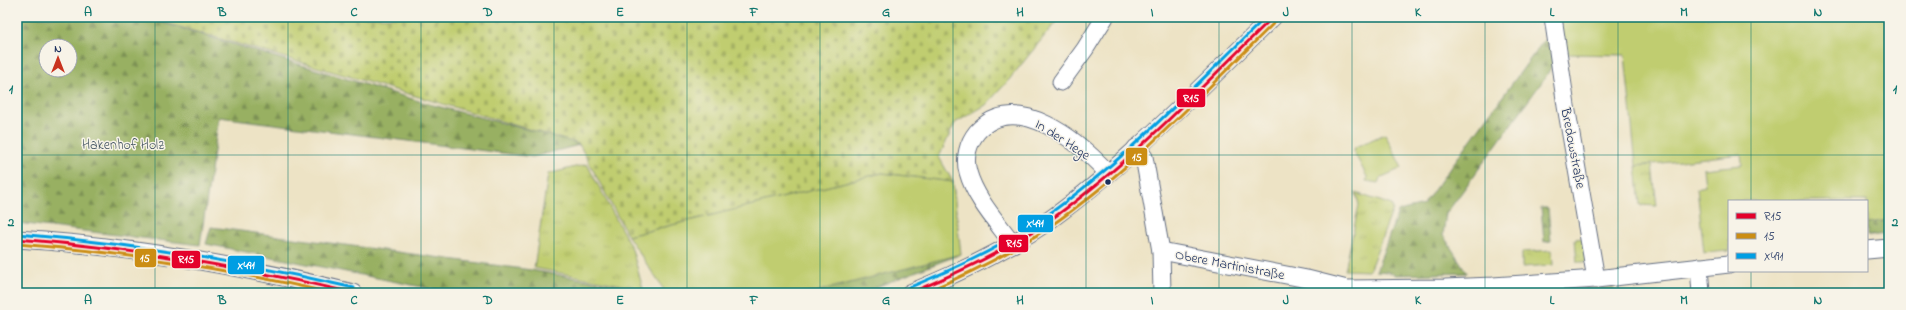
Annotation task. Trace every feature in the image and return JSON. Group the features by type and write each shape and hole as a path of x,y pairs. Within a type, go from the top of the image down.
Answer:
{"street":[{"path":"1061,82 1085,49 1105,17"},
{"path":"910,293 948,278 1013,244 1051,219 1108,173 1136,148 1273,17"},
{"name":"Bredowstraße","path":"1553,17 1566,106 1596,279"},
{"name":"In der Hege","path":"1013,244 977,192 968,174 966,165 967,151 971,141 982,127 999,118 1011,115 1024,116 1037,120 1084,150 1108,173"},
{"path":"1136,148 1144,157 1161,251 1162,293"},
{"path":"17,239 80,243 152,252 242,269 346,292"},
{"path":"1868,250 1889,248"},
{"name":"Obere Martinistraße","path":"1161,251 1307,279 1331,290 1445,288 1596,279 1728,264"},
{"path":"1699,267 1701,293"}],"green space":[{"name":"Hakenhof Holz","path":"17,17 144,17 429,104 583,144 533,157 219,117 200,245 17,223"},
{"path":"146,17 1060,17 1008,81 986,105 955,123 939,157 953,182 882,173 628,236 579,144"},
{"path":"1559,17 1889,17 1889,220 1868,223 1868,200 1728,200 1728,251 1704,253 1697,188 1705,186 1703,169 1742,165 1741,154 1636,166 1625,55 1564,54"},
{"path":"1544,40 1551,42 1553,64 1547,75 1446,214 1443,235 1467,273 1396,275 1388,272 1376,271 1398,212 1423,205"},
{"path":"1385,134 1402,168 1380,178 1378,183 1366,181 1367,177 1354,152 1355,147"},
{"path":"587,164 632,249 643,289 534,268 548,174"},
{"path":"1652,165 1657,206 1640,205 1636,166"},
{"path":"882,173 953,182 961,254 811,293 666,293 628,236"},
{"path":"1356,193 1392,205 1393,209 1369,271 1345,270 1359,205"},
{"path":"1541,208 1548,208 1551,241 1544,242"},
{"path":"1889,220 1889,234 1868,236 1868,223"},
{"path":"211,227 531,270 659,293 452,293 206,244"},
{"path":"1586,238 1588,262 1577,262 1575,239"},
{"path":"1552,250 1553,265 1522,267 1522,252"},
{"path":"961,254 861,293 811,293"},
{"path":"1613,287 1614,293 1585,293 1584,289"}],"transit line":[{"name":"X491","path":"908,288 988,252 1033,225 1065,203 1095,179 1154,127 1266,17"},
{"name":"R15","path":"910,293 958,272 1004,249 1034,231 1067,208 1129,157 1273,17"},
{"name":"15","path":"923,293 967,274 1009,252 1070,212 1132,161 1276,21"},
{"name":"X491","path":"17,234 144,248 229,262 354,288"},
{"name":"R15","path":"17,239 144,253 270,275 353,293"},
{"name":"15","path":"17,244 57,247 175,262 253,276 331,293"}]}
